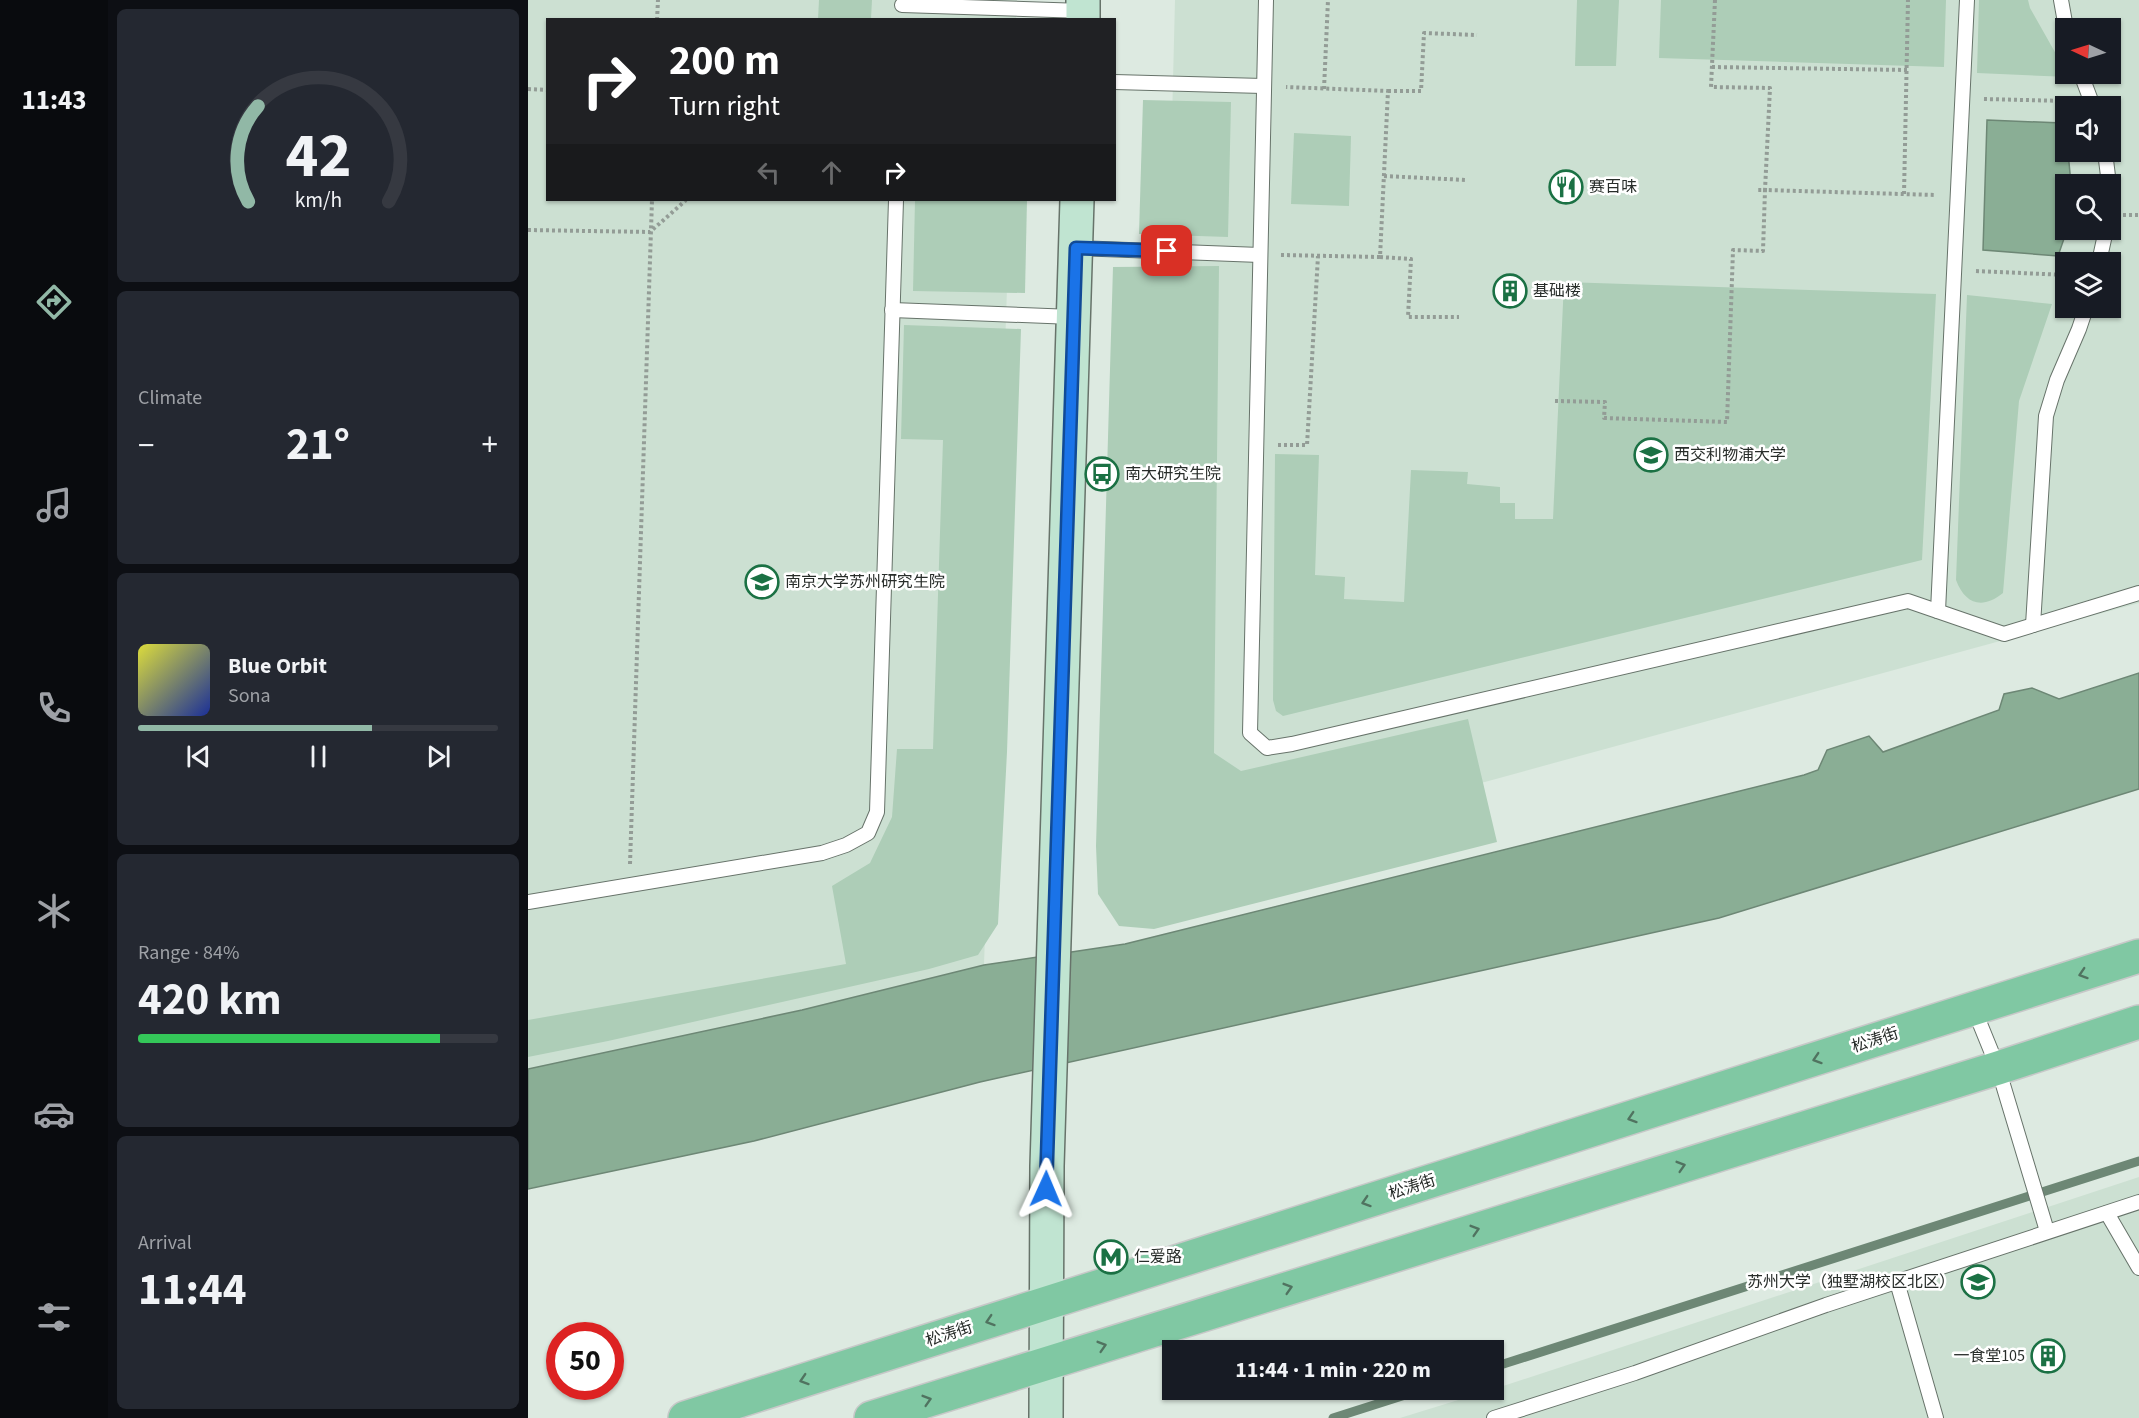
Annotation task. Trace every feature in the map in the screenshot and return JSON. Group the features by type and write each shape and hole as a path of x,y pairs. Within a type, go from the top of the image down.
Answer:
{"main road":[{"path":"1046,1418 1047,1166 1077,201"},
{"name":"松涛街","path":"685,1418 2139,956"},
{"path":"871,1418 2139,1023"}],"lane":[{"path":"1266,0 1250,733 1267,748 1908,601 2004,634 2139,593"},
{"path":"1938,611 1967,0"},
{"path":"2061,0 2064,18"},
{"path":"901,18 902,2 1083,10"},
{"path":"1116,82 1263,86"},
{"path":"528,902 822,853 868,833 877,812 896,201"},
{"path":"1076,248 1260,255"},
{"path":"892,310 1073,317"},
{"path":"2033,625 2046,416 2057,380 2083,318"},
{"path":"1974,1009 1998,1068 2047,1231"},
{"path":"1494,1418 1635,1373 1826,1305 2047,1231 2139,1203"},
{"path":"2107,1213 2139,1268"},
{"path":"1897,1282 1936,1418"}],"path":[{"path":"657,18 658,0"},
{"path":"1324,89 1328,0"},
{"path":"1555,401 1605,402 1604,418 1727,422 1733,250 1763,251 1770,88 1711,87 1714,0"},
{"path":"1904,194 1908,0"},
{"path":"1263,86 1421,91 1424,33 1476,35"},
{"path":"1712,67 1906,70"},
{"path":"528,89 546,90"},
{"path":"1380,257 1388,91"},
{"path":"1962,98 2055,102"},
{"path":"1384,176 1466,180"},
{"path":"1756,190 1958,196"},
{"path":"629,885 651,201"},
{"path":"528,230 651,232 685,201"},
{"path":"1260,255 1411,259 1408,317 1460,317"},
{"path":"1256,446 1307,445 1318,256"},
{"path":"1954,270 2055,275"}],"shaded area":[{"name":"南京大学苏州研究生院","path":"528,0 1017,0 1016,18 546,18 546,201 1010,201 984,965 802,1010 528,1069"},
{"path":"819,0 872,0 871,18 818,18"},
{"name":"西交利物浦大学","path":"1175,0 2139,0 2139,603 1265,842 1156,766"},
{"path":"1577,0 1619,0 1616,66 1575,66"},
{"path":"1661,0 1946,0 1944,67 1659,58"},
{"path":"1979,0 2028,0 2030,8 2055,52 2055,76 1977,73"},
{"path":"1143,100 1231,102 1228,237 1139,234"},
{"path":"1987,120 2055,123 2055,162 2069,162 2070,174 2055,174 2055,240 2064,240 2059,252 2055,252 2055,256 1983,250"},
{"path":"1294,133 1351,136 1349,206 1291,204"},
{"path":"915,201 1027,201 1025,293 913,291"},
{"path":"1219,266 1214,753 1241,771 1468,719 1497,842 1154,929 1119,926 1098,894 1096,846 1113,267"},
{"path":"1564,282 1936,294 1922,560 1283,716 1276,711 1273,700 1275,454 1319,455 1315,575 1345,577 1344,599 1404,602 1411,470 1468,472 1467,484 1500,487 1500,503 1515,503 1515,519 1553,519"},
{"path":"1967,295 2052,304 2019,401 2003,593 1988,602 1981,603 1964,595 1956,580"},
{"path":"904,325 1021,329 1007,752 998,924 978,955 929,969 528,1057 528,1020 846,964 832,886 870,863 892,817 897,749 933,749 943,440 901,439"},
{"path":"2139,673 2139,789 1719,918 980,1082 754,1141 528,1189 528,1069 802,1010 984,965 1125,944 1804,775 1818,770 1827,750 1869,736 1883,752 1999,710 2004,694 2032,688 2059,699"},
{"name":"苏州大学（独墅湖校区北区）","path":"2139,1177 2139,1418 1400,1418 1458,1400 1504,1400 1504,1386"}],"waterway":[{"path":"1504,1364 2139,1161"},
{"path":"1333,1418 1389,1400"}],"place":[{"name":"赛百味","path":"1566,187"},
{"name":"基础楼","path":"1510,291"},
{"name":"西交利物浦大学","path":"1651,455"},
{"name":"南大研究生院","path":"1102,474"},
{"name":"南京大学苏州研究生院","path":"762,582"},
{"name":"仁爱路","path":"1111,1257"},
{"name":"苏州大学（独墅湖校区北区）","path":"1978,1282"},
{"name":"一食堂105","path":"2048,1356"}],"route":[{"path":"1046,1189 1076,248 1167,251"}]}
